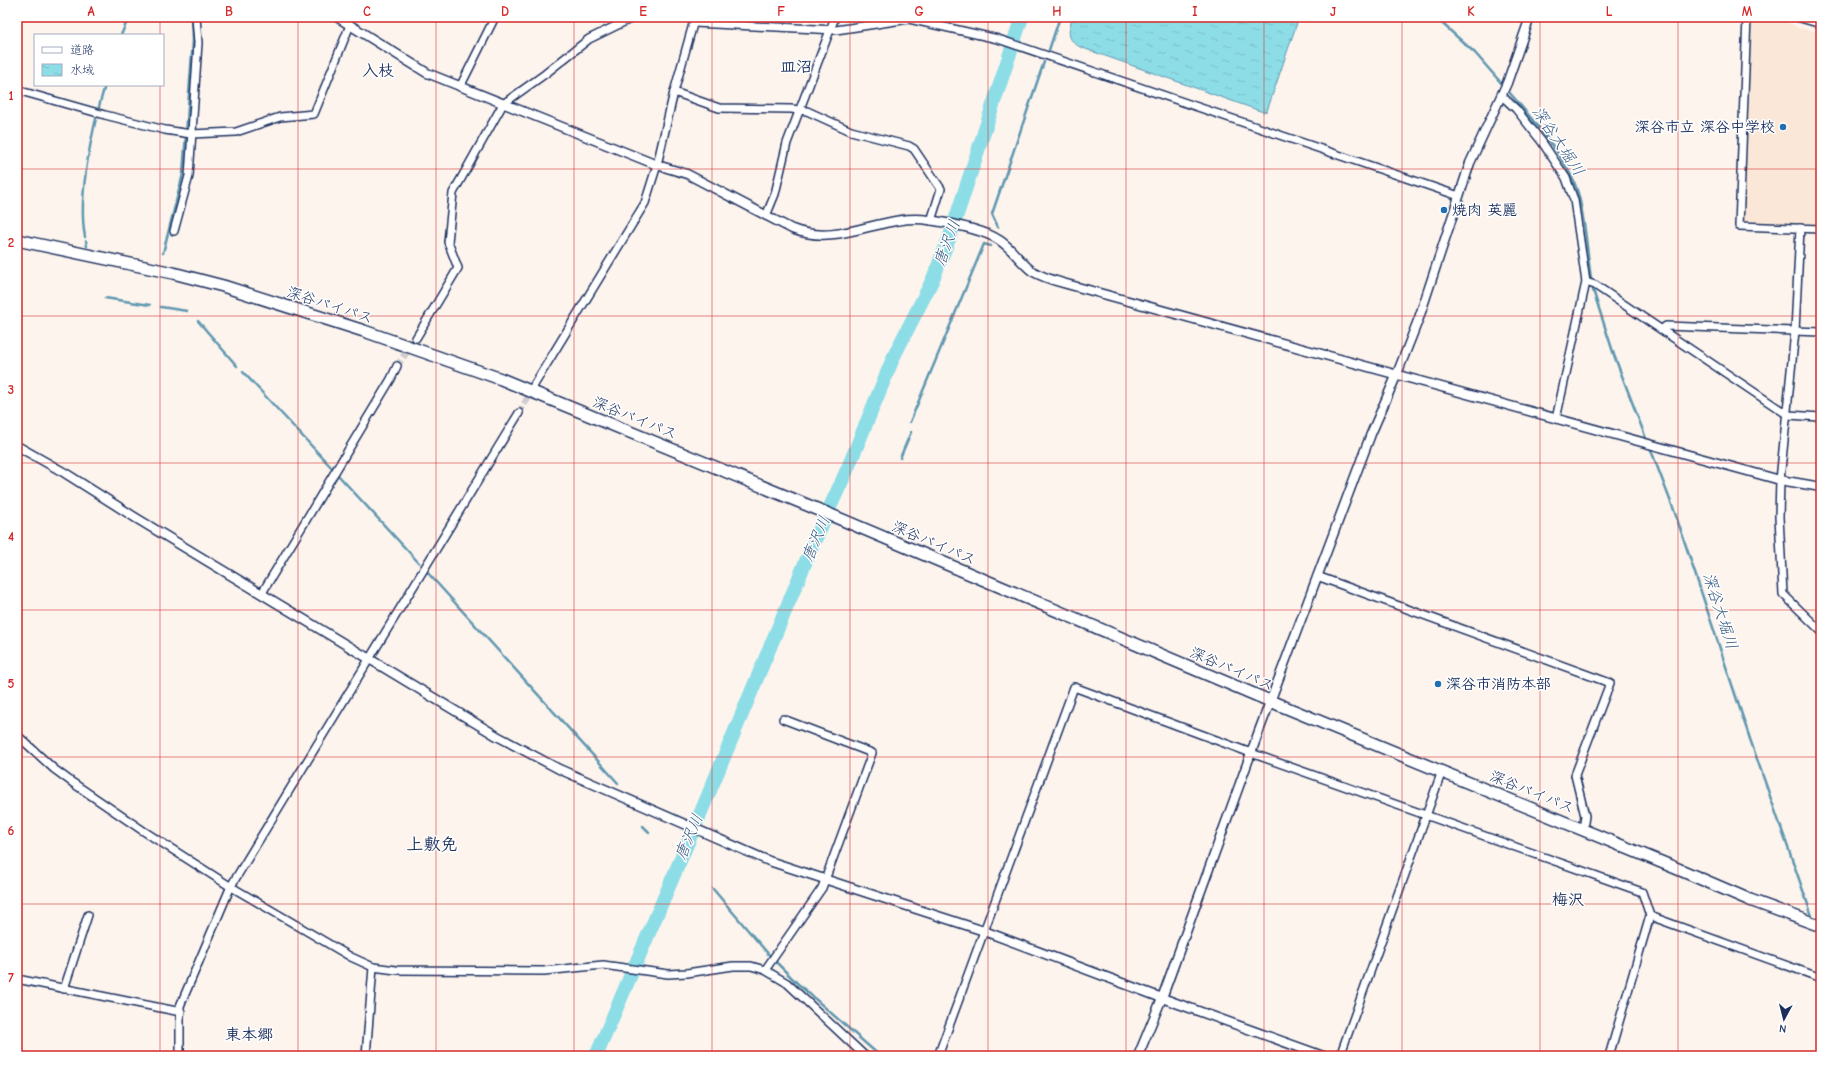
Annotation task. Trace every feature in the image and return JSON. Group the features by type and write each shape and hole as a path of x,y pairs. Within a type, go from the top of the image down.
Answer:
{"highway":[{"name":"深谷バイパス","path":"17,240 172,273 223,286 364,331 500,379 812,507 848,524 1270,701 1583,829 1750,900 1821,926"}],"street":[{"path":"174,230 189,176 198,43 196,17"},
{"path":"337,17 427,73 657,165 687,174 766,216 798,231 819,236 843,233 905,220 933,221 985,233 1000,240 1032,270 1043,277 1780,480 1821,487"},
{"path":"460,87 495,17"},
{"path":"416,338 458,268 448,242 453,193 503,104 590,39 634,17"},
{"path":"766,216 775,194 785,150 835,17"},
{"path":"1138,1056 1162,998 1270,701 1371,434 1419,318 1459,196 1479,142 1502,96 1530,17"},
{"path":"1746,17 1739,226 1821,229"},
{"path":"1797,17 1821,24"},
{"path":"534,385 645,203 657,165 674,92 695,20 831,30 909,19 998,39 1459,196"},
{"path":"17,90 164,130 192,134 236,132 280,116 314,114 350,25"},
{"path":"674,92 719,108 807,111 851,131 909,146 914,149 941,189 933,221"},
{"path":"1502,96 1516,109 1542,142 1566,178 1574,200 1586,282 1556,419"},
{"path":"1800,228 1795,331 1788,415 1780,480 1779,517 1783,594 1821,631"},
{"path":"1586,282 1595,285 1662,329 1788,415 1821,417"},
{"path":"1662,329 1666,326 1821,332"},
{"path":"262,593 391,379 397,366"},
{"path":"180,1056 180,1006 231,886 368,658 519,412"},
{"path":"17,446 65,473 136,518 537,758 616,795 774,863 984,931 1162,998 1323,1056"},
{"path":"1318,576 1610,683 1575,775 1585,816 1583,829"},
{"path":"938,1056 1074,687 1251,753 1642,892 1650,916 1609,1056"},
{"path":"765,970 822,888 872,753 783,719"},
{"path":"17,735 54,769 142,830 231,886 351,957 373,967 396,970 544,971 603,965 677,974 740,965 765,970 787,983 865,1056"},
{"path":"1340,1056 1442,771"},
{"path":"64,989 88,916"},
{"path":"1650,916 1821,978"},
{"path":"366,1056 373,967"},
{"path":"17,979 181,1012"}],"shaded area":[{"name":"深谷市立 深谷中学校","path":"1749,17 1779,17 1798,28 1821,32 1821,225 1742,222"}],"water":[{"path":"1073,17 1299,17 1267,111 1263,112 1080,47 1072,41 1069,34"}],"waterway":[{"path":"121,34 129,17"},
{"path":"163,253 183,174 193,40 192,17"},
{"name":"唐沢川","path":"596,1056 701,812 814,542 847,470 894,356 932,281 949,239 1022,17"},
{"path":"1049,50 1060,17"},
{"name":"深谷大堀川","path":"1435,17 1475,53 1502,84"},
{"path":"998,227 992,214 1044,62"},
{"path":"85,237 83,220 85,181 91,140 105,86"},
{"name":"深谷大堀川","path":"1509,92 1558,153 1573,180 1578,193 1582,213 1591,278"},
{"path":"86,241 87,246"},
{"path":"910,422 984,244 991,246"},
{"name":"深谷大堀川","path":"1593,290 1614,355 1647,441"},
{"path":"105,298 150,305"},
{"path":"161,307 187,311"},
{"path":"198,321 237,366"},
{"path":"243,372 332,468"},
{"path":"900,458 911,432"},
{"name":"深谷大堀川","path":"1649,445 1675,513 1750,739 1813,919"},
{"path":"338,475 419,563"},
{"path":"427,572 618,783"},
{"path":"643,826 649,832"},
{"path":"713,889 770,956 797,983 880,1056"},
{"name":"深谷大堀川","path":"1817,929 1821,942"}],"tunnel":[{"path":"397,366 416,338"},
{"path":"519,413 533,389"}],"place":[{"name":"深谷市立 深谷中学校","path":"1783,127"},
{"name":"焼肉 英麗","path":"1444,210"},
{"name":"深谷市消防本部","path":"1438,684"}],"district":[{"name":"皿沼","path":"796,67"},
{"name":"入枝","path":"378,71"},
{"name":"上敷免","path":"432,844"},
{"name":"梅沢","path":"1568,900"},
{"name":"東本郷","path":"249,1035"}]}
